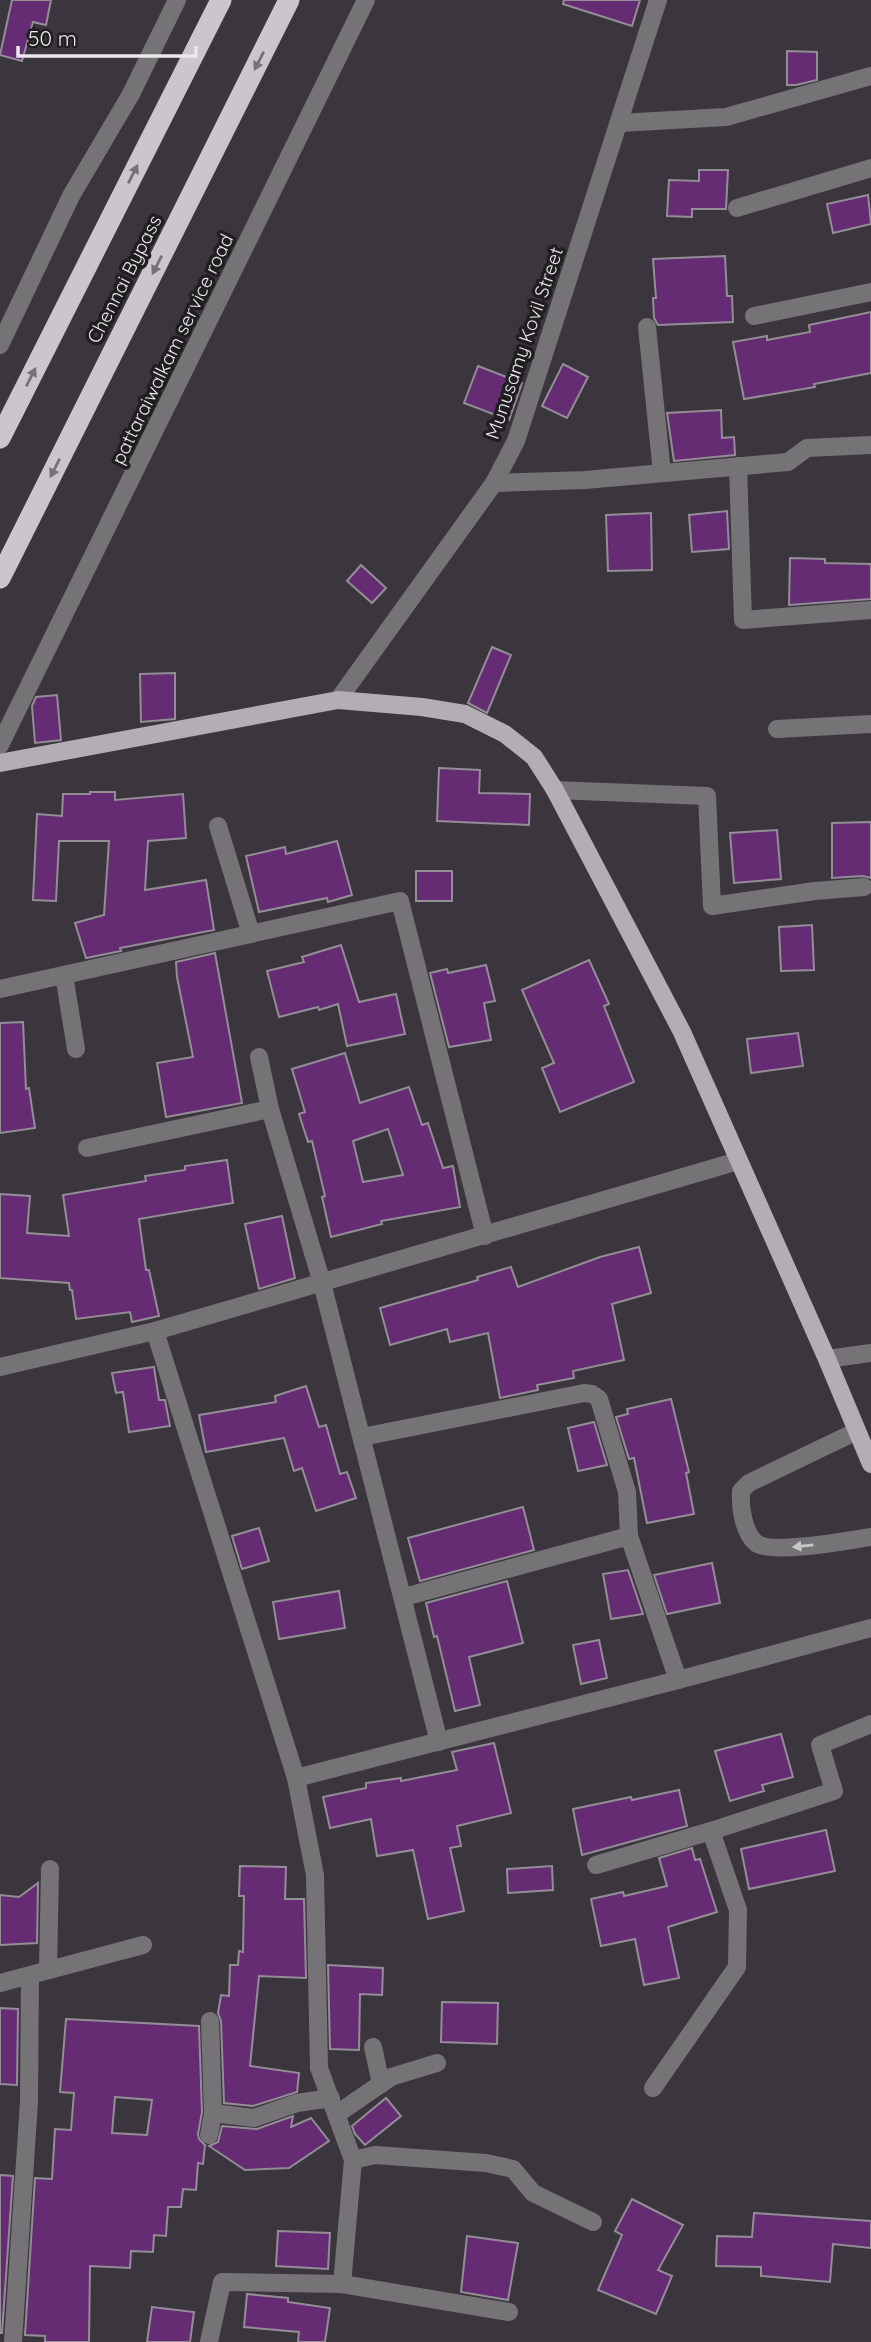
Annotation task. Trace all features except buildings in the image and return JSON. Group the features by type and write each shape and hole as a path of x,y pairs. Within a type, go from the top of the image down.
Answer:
{"highway":[{"name":"Chennai Bypass","path":"0,438 221,0"},
{"name":"Chennai Bypass","path":"0,578 289,0"}],"main road":[{"path":"0,763 338,699 465,714 505,734 534,757 555,790 682,1032 871,1464"}],"street":[{"path":"0,345 71,196 131,94 177,0"},
{"name":"pattaraiwalkam service road","path":"0,745 366,0"},
{"name":"Munusamy Kovil Street","path":"338,699 494,482 516,441 658,0"},
{"path":"619,123 726,117 871,76"},
{"path":"737,208 871,170"},
{"path":"754,316 871,292"},
{"path":"647,327 662,473"},
{"path":"494,482 585,480 788,462 807,449 871,444"},
{"path":"737,466 743,620 871,610"},
{"path":"777,729 871,724"},
{"path":"555,790 707,796 712,906 815,891 864,887"},
{"path":"218,826 251,934"},
{"path":"0,989 400,901 485,1236"},
{"path":"64,975 76,1049"},
{"path":"258,1057 270,1109 322,1283 439,1742"},
{"path":"87,1148 270,1109"},
{"path":"0,1367 155,1331 738,1161"},
{"path":"155,1331 296,1778 315,1875 320,2068 353,2160 342,2284"},
{"path":"827,1359 871,1353"},
{"path":"362,1437 584,1394 592,1394 599,1399 627,1492 629,1536 678,1680"},
{"path":"857,1431 749,1483 741,1491 740,1505 749,1534 757,1544 794,1547 871,1538"},
{"path":"404,1597 629,1536"},
{"path":"296,1778 871,1628"},
{"path":"596,1865 835,1791 820,1745 871,1724"},
{"path":"653,2088 737,1967 738,1910 711,1831"},
{"path":"48,1970 50,1869"},
{"path":"0,1983 143,1945"},
{"path":"13,2342 29,2102 30,1975"},
{"path":"209,2021 213,2113 209,2136"},
{"path":"373,2047 381,2084"},
{"path":"213,2113 254,2118 297,2103 334,2106 391,2077 437,2063"},
{"path":"353,2160 375,2155 486,2163 513,2169 533,2193 593,2222"},
{"path":"209,2342 222,2281 342,2284 509,2312"}]}
